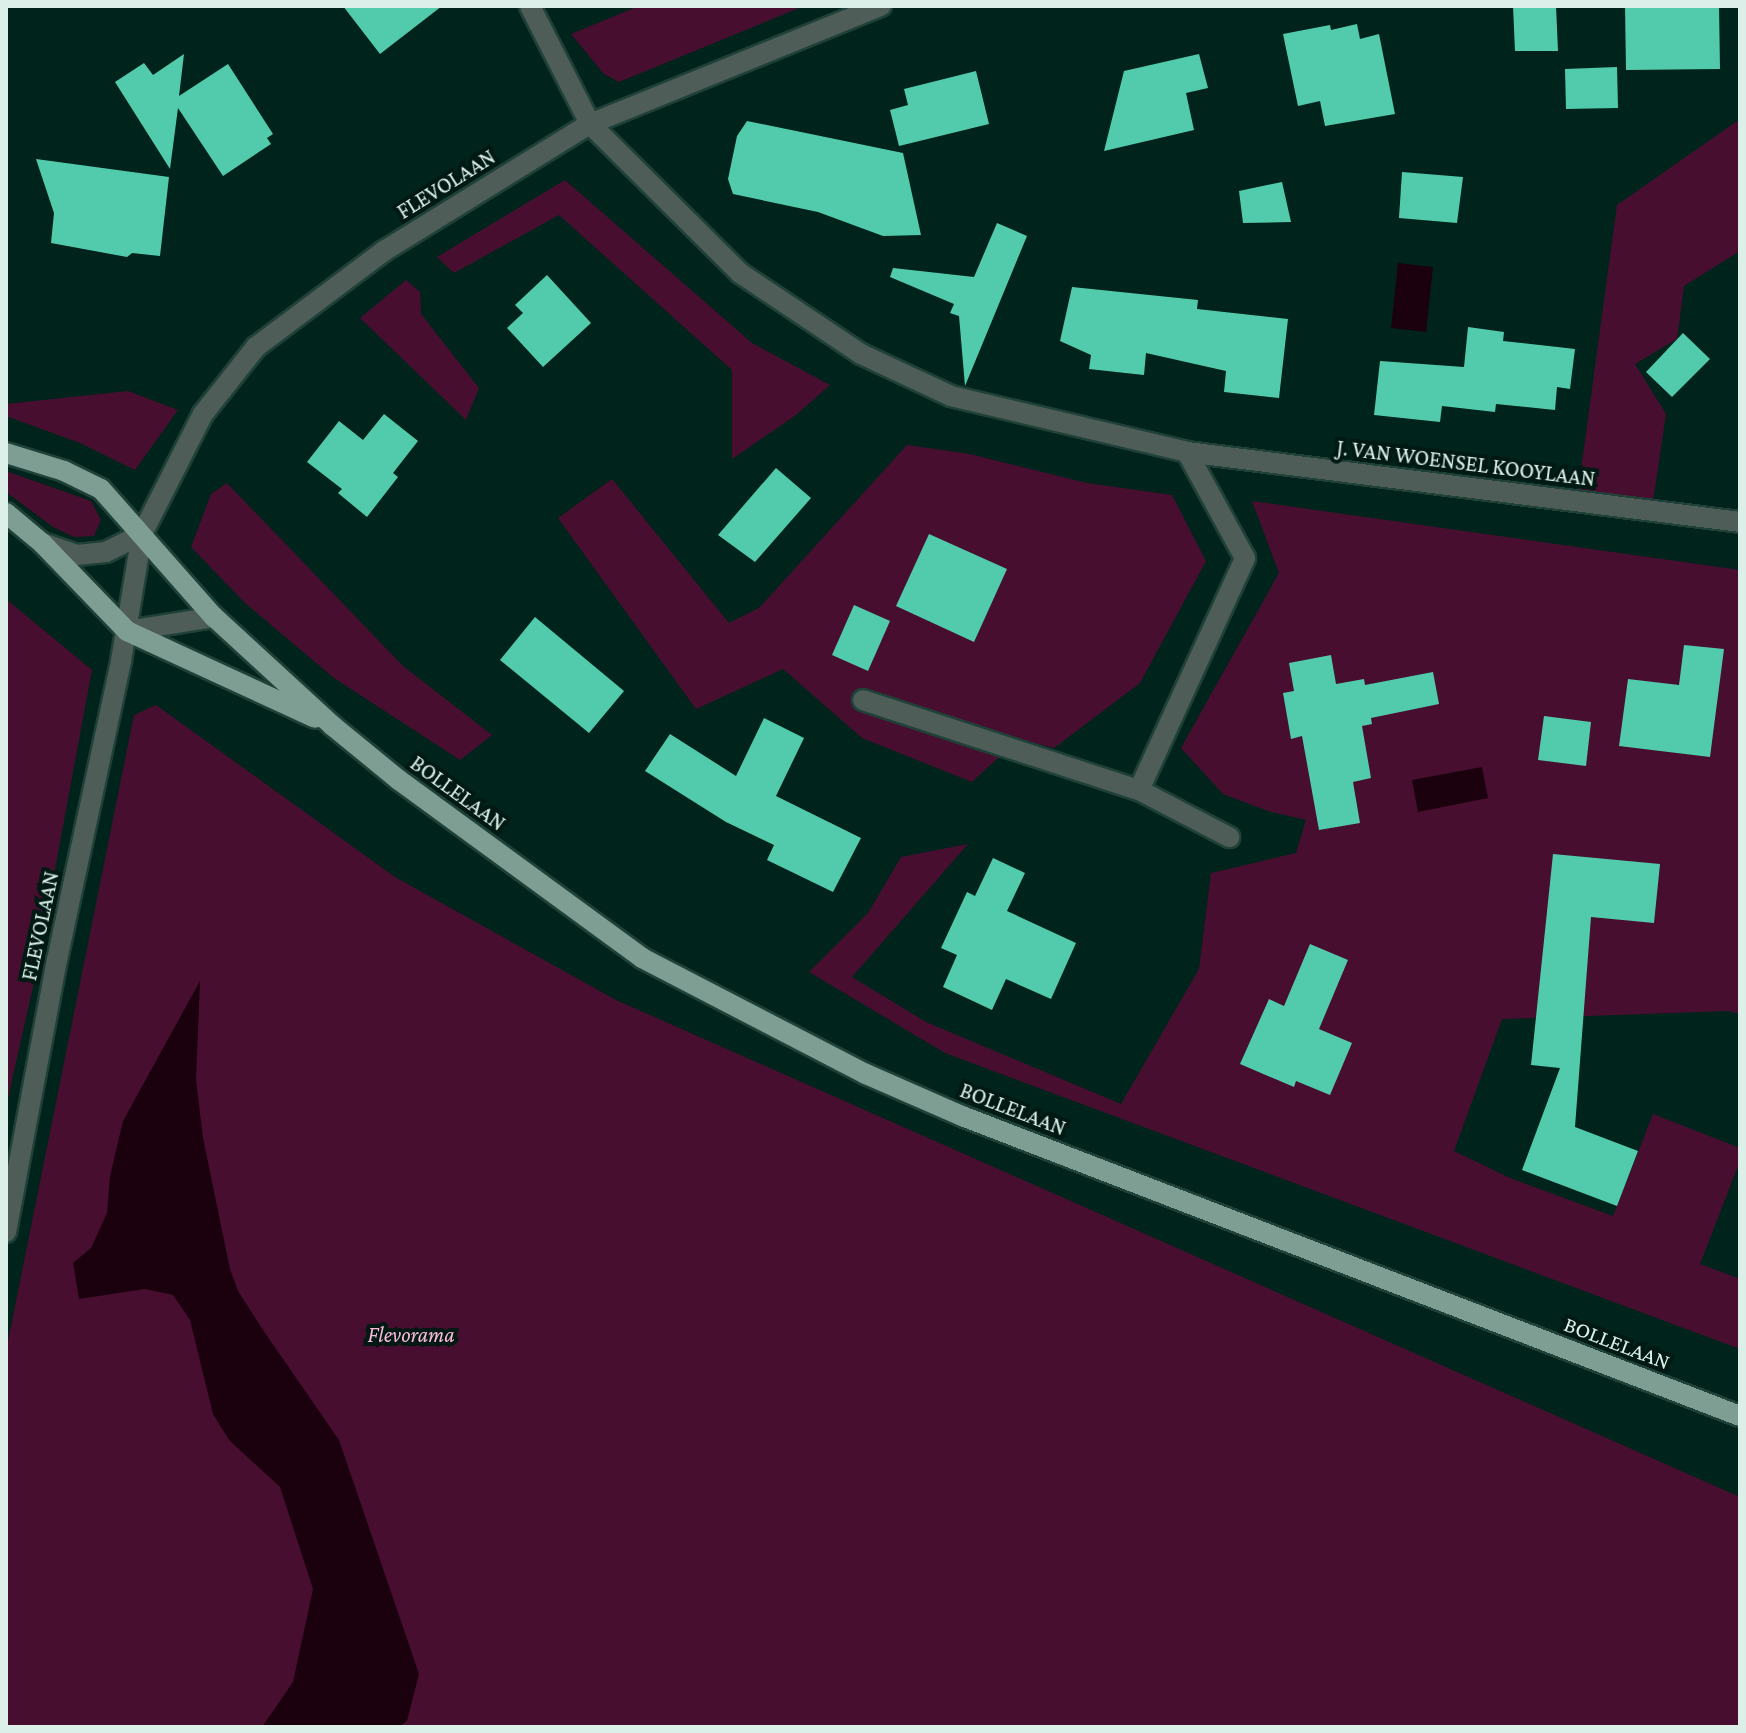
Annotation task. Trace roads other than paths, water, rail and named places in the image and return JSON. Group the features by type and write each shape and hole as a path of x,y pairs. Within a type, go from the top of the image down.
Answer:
{"main road":[{"name":"BOLLELAAN","path":"6,453 64,471 101,489 214,617 333,726 399,780 642,958 866,1074 962,1116 1740,1416"},
{"path":"6,513 42,543 127,631"},
{"name":"BOLLELAAN","path":"127,631 333,726"}],"street":[{"name":"J. VAN WOENSEL KOOYLAAN","path":"530,6 590,124 740,273 861,354 951,396 1187,452 1740,522"},
{"name":"FLEVOLAAN","path":"6,1232 11,1180 127,631 142,534 203,414 256,347 384,251 590,124 881,6"},
{"path":"1139,790 1245,558 1187,452"},
{"path":"42,543 77,555 106,552 142,534"},
{"path":"127,631 214,617"},
{"path":"863,700 1139,790 1229,837"}],"park label":[{"name":"Flevorama","path":"411,1335"}]}
